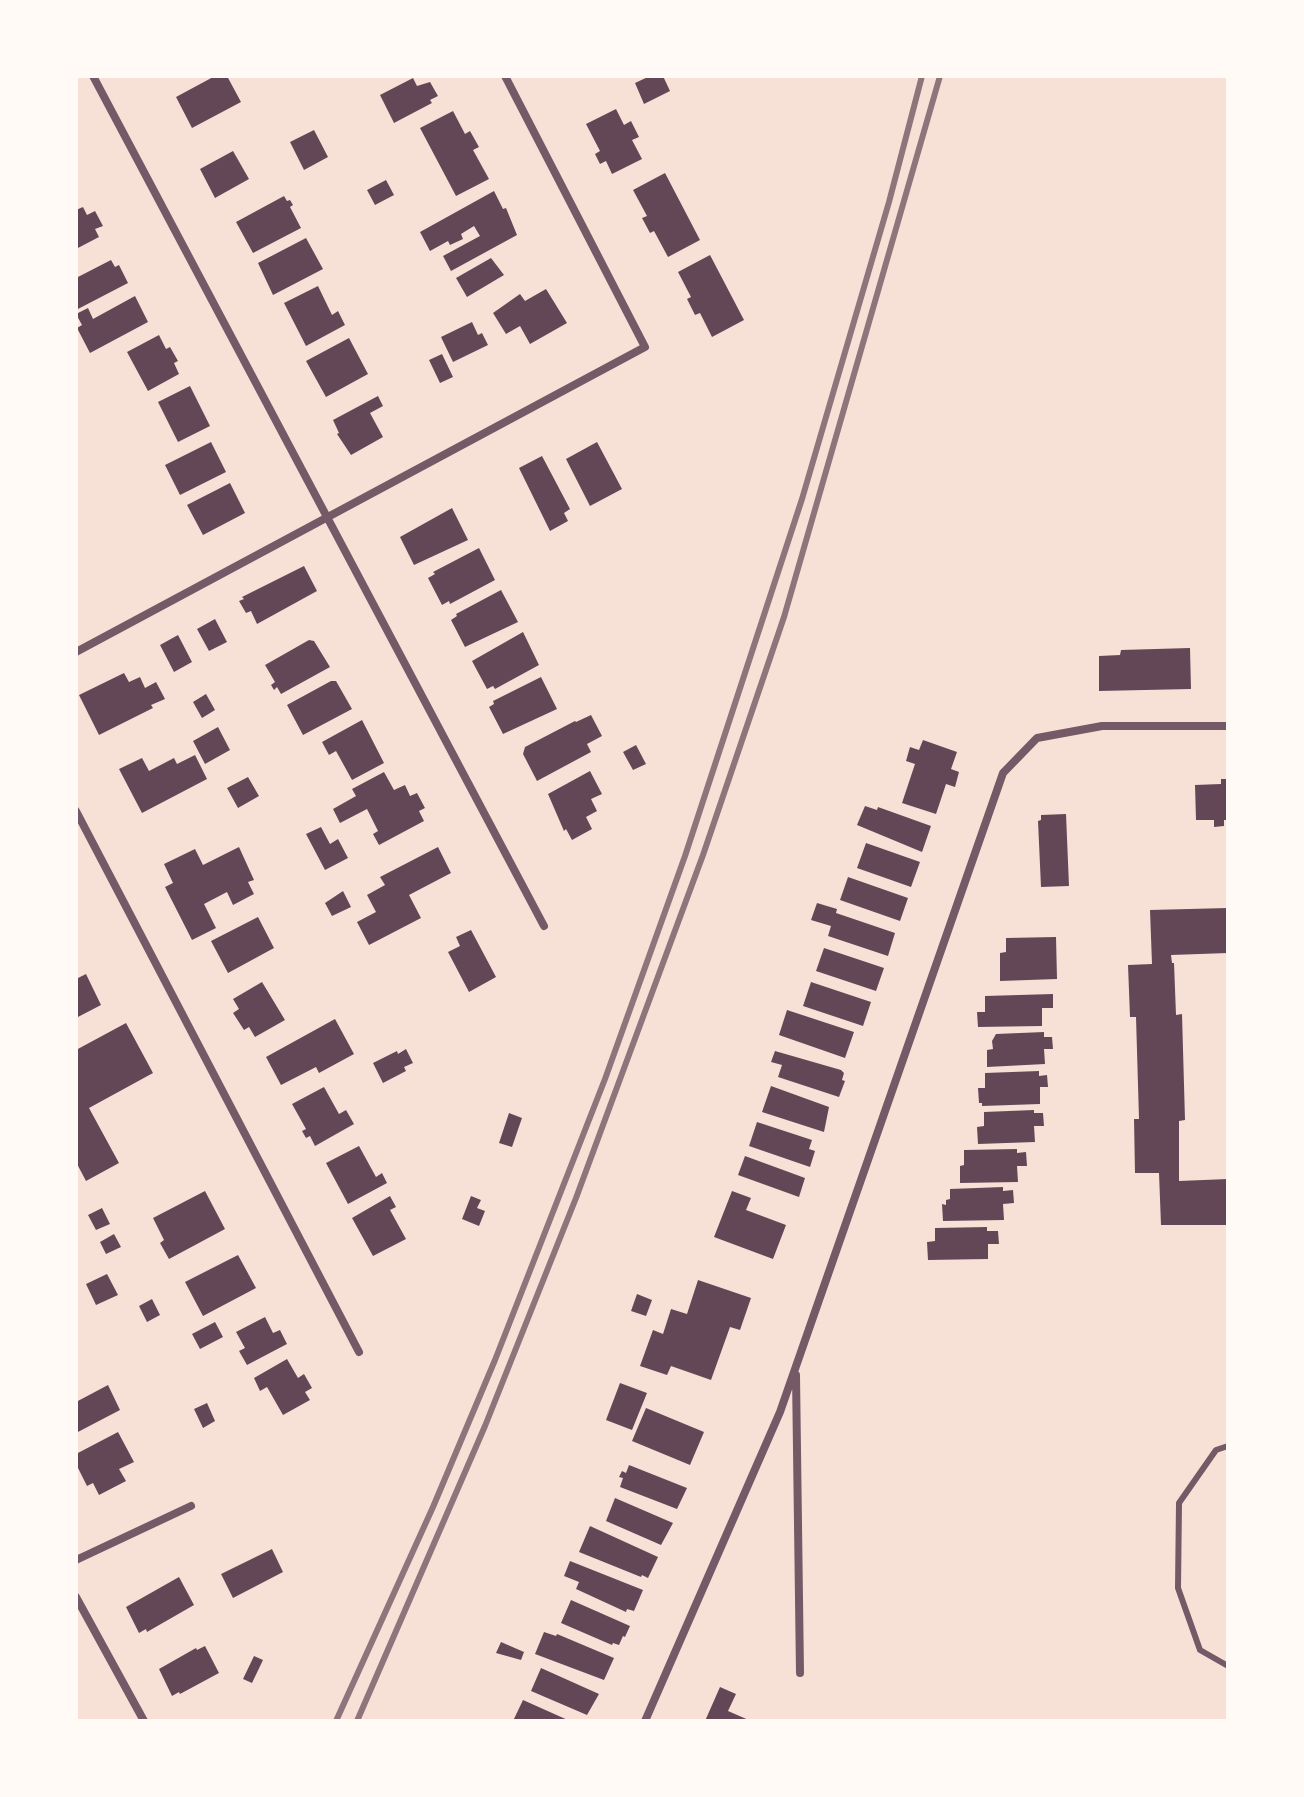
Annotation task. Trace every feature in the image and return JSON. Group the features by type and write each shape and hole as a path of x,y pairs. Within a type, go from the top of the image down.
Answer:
{"street":[{"path":"93,76 544,926"},
{"path":"76,652 645,347 505,76"},
{"path":"645,1721 780,1412 1003,773 1037,738 1102,726 1228,726"},
{"path":"76,811 359,1352"},
{"path":"795,1366 800,1673"},
{"path":"76,1560 191,1506"},
{"path":"76,1597 144,1721"}],"lane":[{"path":"1228,1446 1216,1450 1179,1503 1178,1588 1200,1650 1228,1666"}],"building":[{"path":"215,76 227,76 241,102 192,128 176,97"},
{"path":"650,76 663,76 670,91 644,104 635,83"},
{"path":"413,78 417,86 430,82 438,96 430,100 432,103 394,123 380,95"},
{"path":"616,109 624,125 631,121 639,137 632,140 642,159 612,174 606,161 600,164 595,154 600,151 586,124"},
{"path":"453,111 465,134 470,131 479,147 473,150 489,179 456,196 420,128"},
{"path":"314,130 328,157 304,170 290,142"},
{"path":"233,151 249,179 215,198 200,169"},
{"path":"665,173 700,240 668,257 654,231 650,233 642,218 647,216 633,190"},
{"path":"386,180 394,195 375,205 367,190"},
{"path":"494,191 503,209 506,208 517,235 451,271 443,256 480,236 474,226 461,234 463,239 450,245 448,241 430,251 420,232"},
{"path":"284,196 293,205 290,207 301,228 253,253 236,222"},
{"path":"83,207 87,215 95,211 103,226 95,229 99,237 76,249 76,210"},
{"path":"306,238 323,269 273,295 258,263"},
{"path":"710,255 744,320 712,337 700,313 695,315 687,299 691,297 678,272"},
{"path":"491,258 504,275 467,297 456,278"},
{"path":"111,260 115,267 119,265 128,283 76,310 76,278"},
{"path":"318,286 332,315 338,311 345,325 306,346 284,303"},
{"path":"546,289 567,323 530,344 520,326 506,334 493,313 520,294 525,301"},
{"path":"135,296 148,322 90,353 77,328 82,325 76,314 88,308 93,319"},
{"path":"472,322 478,335 482,333 488,345 453,362 441,337"},
{"path":"159,335 166,349 170,347 178,361 174,363 179,374 148,391 127,352"},
{"path":"349,338 368,374 326,397 306,361"},
{"path":"442,354 453,377 440,383 429,360"},
{"path":"190,386 210,426 178,442 158,402"},
{"path":"378,396 383,406 370,413 383,437 351,455 337,434 333,420"},
{"path":"211,442 226,472 180,495 165,465"},
{"path":"597,442 622,489 590,506 566,459"},
{"path":"542,456 570,509 564,513 568,521 550,531 519,468"},
{"path":"230,483 245,513 203,535 187,505"},
{"path":"452,508 468,540 414,565 400,537"},
{"path":"479,548 495,580 450,604 449,601 442,605 428,578 435,574 433,572"},
{"path":"304,566 317,591 257,624 251,611 246,613 239,601 244,599 242,597"},
{"path":"501,590 518,622 465,647 451,620 456,614"},
{"path":"215,619 227,642 209,651 197,629"},
{"path":"523,632 539,665 495,689 493,686 487,689 472,661"},
{"path":"178,635 192,662 174,672 160,645"},
{"path":"309,640 314,641 330,667 281,694 277,687 274,690 271,685 275,682 265,665"},
{"path":"1190,648 1191,689 1099,691 1099,656 1120,655 1121,650"},
{"path":"124,673 129,682 140,677 145,688 156,682 165,699 99,735 79,695"},
{"path":"541,677 557,709 503,734 489,707 494,704 493,701"},
{"path":"336,681 352,709 303,735 287,705"},
{"path":"206,694 215,710 202,718 193,702"},
{"path":"591,715 602,736 587,744 591,752 537,781 523,754 525,747"},
{"path":"362,720 384,763 352,780 336,751 329,755 322,742"},
{"path":"218,727 230,750 205,764 193,741"},
{"path":"923,740 957,752 951,769 959,772 955,787 946,784 936,814 902,803 915,764 906,761 910,747 919,750"},
{"path":"636,745 646,764 633,770 623,752"},
{"path":"195,755 207,779 142,813 119,769 142,758 149,771 174,758 177,764"},
{"path":"590,771 602,794 591,799 597,811 586,817 592,829 572,840 566,829 564,831 548,794"},
{"path":"384,772 394,790 405,785 410,796 417,793 425,808 419,811 424,821 379,845 373,834 378,831 367,809 340,823 333,809 356,796 352,789"},
{"path":"248,777 259,796 238,808 227,788"},
{"path":"1221,779 1228,779 1228,820 1224,820 1224,826 1214,827 1214,820 1196,820 1195,785 1221,784"},
{"path":"865,806 877,810 878,807 931,826 922,852 857,825"},
{"path":"1066,814 1069,886 1041,887 1038,821 1041,815"},
{"path":"321,827 330,844 338,839 348,858 325,870 306,834"},
{"path":"866,843 920,862 911,887 857,868"},
{"path":"239,847 254,880 248,882 254,894 233,905 227,892 204,904 216,928 192,940 165,887 173,883 164,864 195,849 203,865"},
{"path":"438,847 451,873 409,895 421,918 369,945 357,922 376,912 367,895 385,885 380,877"},
{"path":"848,877 908,898 900,921 840,900"},
{"path":"343,891 351,907 332,916 325,903"},
{"path":"817,903 837,909 836,913 895,933 888,956 828,936 831,926 811,920"},
{"path":"1228,908 1228,953 1171,955 1176,1015 1182,1014 1185,1120 1179,1121 1179,1181 1228,1179 1228,1225 1161,1225 1159,1173 1135,1173 1134,1119 1139,1119 1136,1017 1130,1017 1128,965 1152,964 1150,910"},
{"path":"258,917 274,948 228,973 211,941"},
{"path":"471,930 496,977 469,992 448,952 460,946 456,937"},
{"path":"1056,937 1057,979 1000,981 1000,953 1006,952 1006,938"},
{"path":"824,948 884,968 876,991 816,971"},
{"path":"86,974 101,1005 76,1018 76,979"},
{"path":"262,982 285,1020 255,1037 249,1027 244,1030 233,1013 239,1009 233,999"},
{"path":"811,982 871,1002 863,1026 803,1006"},
{"path":"1053,994 1053,1008 1042,1008 1042,1026 978,1027 977,1012 985,1012 985,996"},
{"path":"787,1010 854,1032 845,1058 779,1035"},
{"path":"335,1019 354,1054 319,1073 316,1067 281,1085 266,1057"},
{"path":"126,1023 153,1073 89,1108 119,1163 86,1181 76,1162 76,1050"},
{"path":"1044,1032 1044,1037 1052,1037 1053,1049 1044,1049 1045,1064 987,1067 987,1050 993,1049 992,1041 996,1034"},
{"path":"406,1049 413,1063 404,1067 406,1071 383,1083 373,1063"},
{"path":"775,1051 841,1070 844,1073 842,1080 845,1081 839,1097 778,1077 782,1065 771,1062"},
{"path":"1039,1071 1039,1076 1047,1075 1048,1087 1040,1087 1040,1104 982,1106 979,1103 978,1088 985,1088 985,1073"},
{"path":"771,1086 829,1107 824,1132 762,1112"},
{"path":"324,1087 339,1114 346,1110 354,1124 315,1146 310,1136 306,1138 302,1131 306,1129 292,1104"},
{"path":"1034,1110 1034,1113 1043,1113 1044,1126 1034,1126 1035,1142 978,1144 977,1127 984,1126 984,1112"},
{"path":"509,1113 522,1118 512,1147 499,1143"},
{"path":"757,1122 812,1140 809,1149 815,1151 810,1167 749,1146"},
{"path":"359,1146 376,1177 382,1173 387,1183 348,1204 326,1163"},
{"path":"1017,1149 1017,1153 1026,1152 1027,1166 1017,1166 1018,1182 960,1183 964,1150"},
{"path":"745,1156 805,1178 799,1197 738,1175"},
{"path":"1003,1187 1003,1191 1013,1190 1014,1203 1003,1204 1004,1220 943,1221 942,1204 946,1205 946,1200 950,1199 950,1189"},
{"path":"205,1191 225,1229 169,1259 160,1243 164,1240 153,1218"},
{"path":"732,1191 751,1198 746,1210 786,1225 773,1259 714,1237"},
{"path":"390,1196 396,1207 390,1210 406,1239 373,1256 352,1218"},
{"path":"471,1196 481,1200 477,1208 485,1211 479,1226 462,1219"},
{"path":"102,1208 110,1224 96,1230 88,1215"},
{"path":"987,1227 987,1231 998,1231 999,1244 988,1244 988,1259 928,1260 927,1242 935,1241 935,1228"},
{"path":"114,1234 121,1247 106,1254 100,1242"},
{"path":"238,1255 256,1288 203,1316 185,1282"},
{"path":"107,1274 118,1295 96,1305 86,1284"},
{"path":"698,1280 751,1298 740,1330 730,1327 711,1380 671,1366 667,1375 640,1366 653,1330 663,1334 671,1309 687,1314"},
{"path":"637,1294 652,1300 646,1316 631,1311"},
{"path":"152,1299 160,1315 147,1322 139,1306"},
{"path":"265,1317 273,1333 280,1330 287,1344 247,1365 239,1351 245,1348 236,1332"},
{"path":"215,1322 223,1337 200,1349 192,1334"},
{"path":"287,1359 298,1378 304,1374 312,1388 305,1392 310,1400 283,1415 267,1387 260,1391 254,1378"},
{"path":"620,1383 647,1393 632,1430 606,1420"},
{"path":"108,1385 120,1410 76,1433 76,1402"},
{"path":"207,1403 215,1421 203,1428 194,1409"},
{"path":"646,1408 704,1432 690,1465 632,1441"},
{"path":"118,1432 134,1462 119,1469 126,1481 99,1495 93,1483 87,1486 76,1464 76,1454"},
{"path":"629,1465 687,1488 677,1509 620,1487 623,1478 619,1477 622,1471 626,1473"},
{"path":"615,1498 673,1523 661,1545 606,1521"},
{"path":"590,1526 658,1557 648,1578 579,1552"},
{"path":"272,1549 283,1572 233,1598 221,1574"},
{"path":"570,1561 643,1590 634,1611 627,1609 626,1612 576,1589 579,1582 564,1576"},
{"path":"179,1577 194,1605 147,1632 146,1629 139,1633 126,1607"},
{"path":"571,1600 630,1626 619,1645 612,1645 561,1623"},
{"path":"544,1632 557,1634 614,1658 604,1680 535,1654"},
{"path":"501,1642 524,1652 521,1660 496,1653"},
{"path":"205,1646 219,1673 172,1696 159,1669"},
{"path":"254,1656 263,1660 252,1683 243,1679"},
{"path":"541,1668 599,1694 587,1715 531,1691"},
{"path":"720,1687 736,1694 728,1711 751,1721 705,1721"},
{"path":"523,1700 570,1721 513,1721"}],"railway":[{"path":"336,1721 433,1507 495,1360 605,1079 685,856 802,499 889,202 922,76"},
{"path":"357,1721 485,1426 576,1198 703,855 784,617 940,76"}]}
